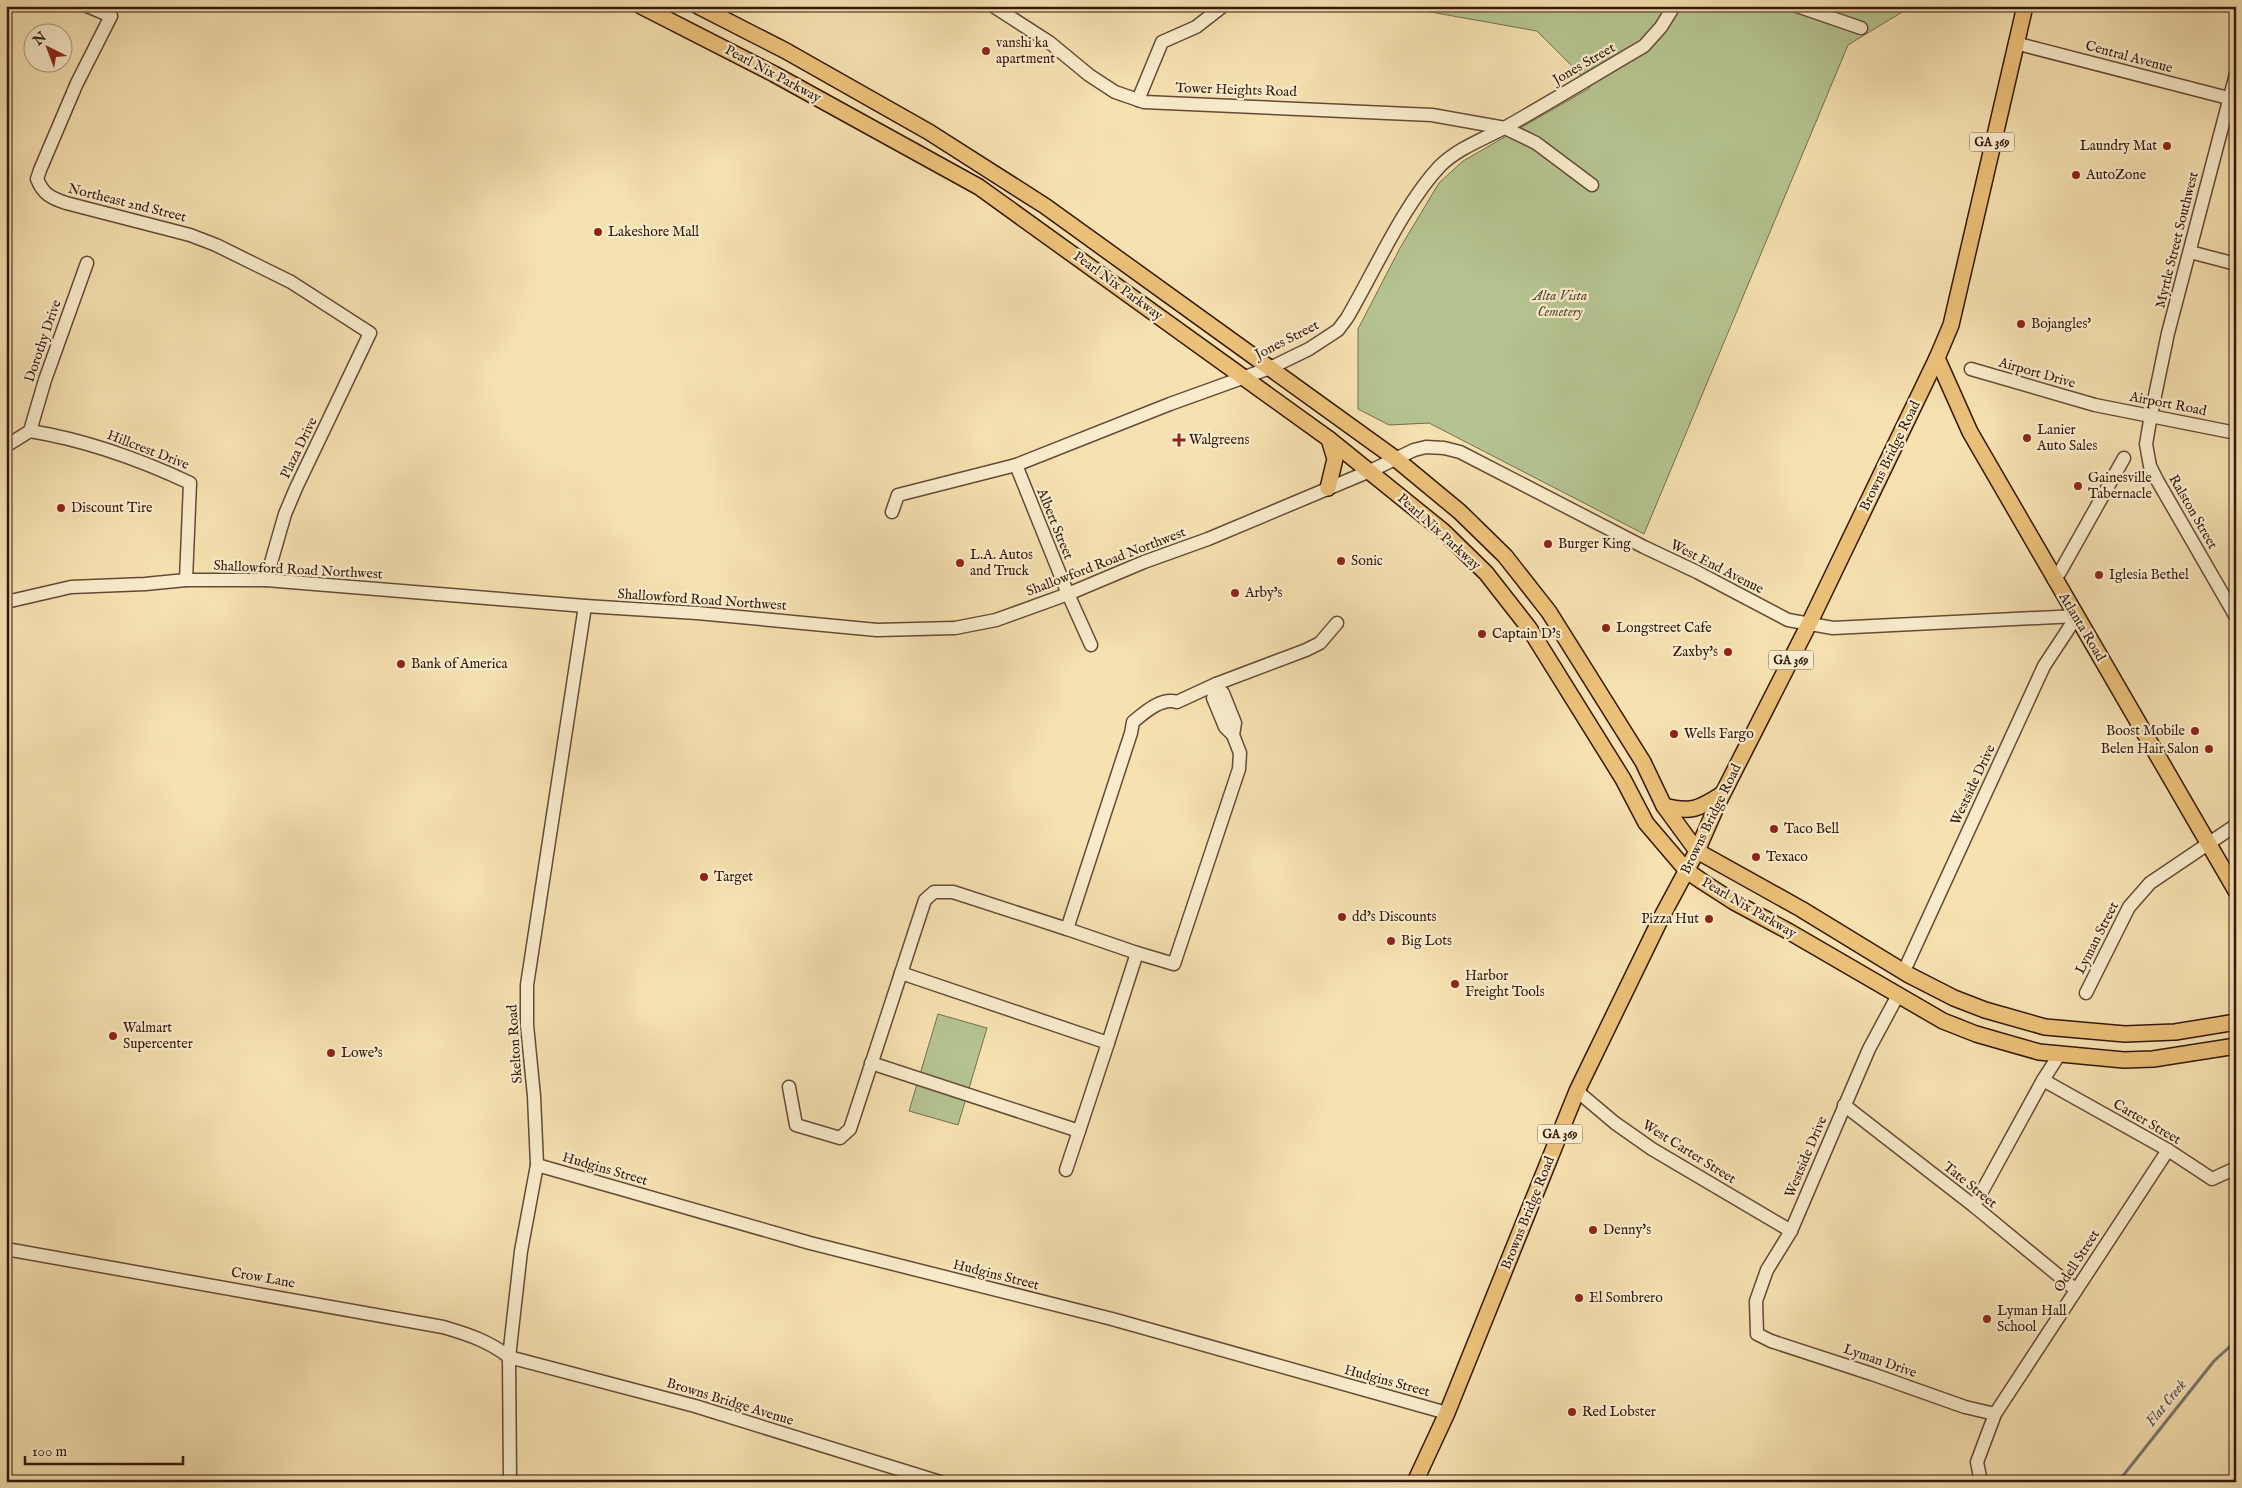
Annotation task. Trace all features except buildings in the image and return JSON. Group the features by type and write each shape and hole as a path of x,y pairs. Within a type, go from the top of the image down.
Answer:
{"main road":[{"name":"Pearl Nix Parkway","path":"641,6 774,74 979,187 1329,439 1370,471 1443,531 1486,574 1529,628 1623,779 1646,823 1687,871 1734,902 1943,1021 1976,1034 2039,1052 2124,1060 2153,1059 2236,1046"},
{"name":"Pearl Nix Parkway","path":"698,6 786,51 951,145 1045,206 1396,459 1460,512 1501,552 1549,612 1643,762 1664,806 1697,851 1801,909 1904,971 1954,998 1985,1010 2062,1029 2125,1034 2175,1032 2236,1022"},
{"name":"Browns Bridge Road","path":"1415,1482 1447,1413 1576,1092 1661,918 1697,851 1722,794 1809,624 1936,358 1953,316 2025,6"},
{"name":"Atlanta Road","path":"1936,358 1970,432 2057,576 2077,616 2207,844 2236,891"},
{"path":"1328,488 1335,459 1329,439"},
{"path":"1664,806 1686,811 1694,810 1722,794"}],"street":[{"name":"Northeast 2nd Street","path":"87,6 111,16 77,83 40,170 37,179 41,189 49,198 190,235 216,245 290,282 370,333"},
{"name":"Tower Heights Road","path":"993,6 1049,42 1090,75 1115,92 1144,102 1432,115 1505,128 1536,143 1592,185"},
{"path":"1138,100 1162,42 1196,27 1223,6"},
{"name":"Jones Street","path":"892,512 898,495 1016,466 1170,404 1270,368 1309,349 1338,330 1347,318 1426,181 1442,164 1644,46 1661,27 1674,6"},
{"path":"1797,6 1861,28"},
{"name":"Central Avenue","path":"2015,43 2232,100"},
{"name":"Myrtle Street Southwest","path":"2151,415 2168,333 2232,100 2236,74"},
{"path":"2190,252 2236,264"},
{"name":"Dorothy Drive","path":"30,431 45,380 87,263"},
{"name":"Plaza Drive","path":"266,580 285,514 370,333"},
{"name":"Airport Drive","path":"1971,369 2095,405"},
{"name":"Airport Road","path":"2095,405 2236,433"},
{"name":"Ralston Street","path":"2151,415 2146,444 2150,466 2236,617"},
{"path":"6,446 30,431"},
{"name":"Hillcrest Drive","path":"30,431 93,445 155,467 190,483 186,580"},
{"name":"West End Avenue","path":"1370,471 1426,447 1444,448 1460,452 1788,620 1833,628 2077,616"},
{"path":"2057,576 2124,458"},
{"name":"Albert Street","path":"1016,466 1068,594 1091,645"},
{"name":"Shallowford Road Northwest","path":"6,602 71,587 145,584 186,580 266,580 585,606 697,613 877,630 955,628 996,620 1068,594 1144,562 1208,539 1370,471"},
{"name":"Skelton Road","path":"510,1482 509,1357 521,1252 537,1165 534,1096 527,1025 527,985 585,606"},
{"name":"Westside Drive","path":"1904,971 2044,666 2077,616"},
{"path":"1067,929 1132,733 1133,722 1171,700 1177,702 1306,650 1320,643 1338,623"},
{"path":"789,1087 796,1125 840,1138 850,1129 926,900 934,892 953,892 1174,964 1239,769 1240,753 1233,735 1225,727 1224,711 1213,698 1216,686"},
{"name":"Lyman Street","path":"2086,993 2129,907 2150,883 2236,825"},
{"path":"1066,1170 1137,952"},
{"path":"901,973 1108,1043"},
{"name":"Westside Drive","path":"1757,1334 1756,1301 1767,1270 1791,1231 1869,1049 1898,995"},
{"path":"1974,1206 2043,1080 2059,1055"},
{"path":"871,1063 1078,1131"},
{"name":"Carter Street","path":"2043,1080 2168,1150 2212,1179 2236,1168"},
{"name":"West Carter Street","path":"1576,1092 1652,1150 1791,1231"},
{"name":"Tate Street","path":"1844,1105 1974,1206 2076,1290"},
{"name":"Odell Street","path":"1981,1482 1977,1462 1995,1414 2168,1150"},
{"name":"Hudgins Street","path":"537,1165 810,1243 1112,1319 1447,1413"},
{"name":"Crow Lane","path":"6,1249 442,1327 495,1346 509,1357"},
{"name":"Lyman Drive","path":"1757,1334 1771,1341 1817,1355 1965,1408 1995,1414"},
{"name":"Browns Bridge Avenue","path":"509,1357 695,1406 940,1482"}],"green space":[{"name":"Alta Vista Cemetery","path":"1397,6 1912,6 1848,45 1644,534 1429,423 1389,425 1358,409 1358,329 1400,248 1439,183 1463,161 1590,88 1578,72 1537,31"},
{"path":"938,1014 987,1028 958,1125 909,1111"}],"waterway":[{"name":"Flat Creek","path":"2118,1482 2214,1361 2236,1341"}],"place":[{"name":"vanshi ka apartment","path":"986,51"},
{"name":"Laundry Mat","path":"2167,146"},
{"name":"AutoZone","path":"2076,175"},
{"name":"Lakeshore Mall","path":"598,232"},
{"name":"Bojangles'","path":"2021,324"},
{"name":"Lanier Auto Sales","path":"2027,438"},
{"name":"Walgreens","path":"1179,440"},
{"name":"Gainesville Tabernacle","path":"2078,486"},
{"name":"Discount Tire","path":"61,508"},
{"name":"Burger King","path":"1548,544"},
{"name":"Sonic","path":"1341,561"},
{"name":"L.A. Autos and Truck","path":"960,563"},
{"name":"Iglesia Bethel","path":"2099,575"},
{"name":"Arby's","path":"1235,593"},
{"name":"Longstreet Cafe","path":"1606,628"},
{"name":"Captain D's","path":"1482,634"},
{"name":"Zaxby's","path":"1728,652"},
{"name":"Bank of America","path":"401,664"},
{"name":"Boost Mobile","path":"2195,731"},
{"name":"Wells Fargo","path":"1674,734"},
{"name":"Belen Hair Salon","path":"2209,749"},
{"name":"Taco Bell","path":"1774,829"},
{"name":"Texaco","path":"1756,857"},
{"name":"Target","path":"704,877"},
{"name":"dd's Discounts","path":"1342,917"},
{"name":"Pizza Hut","path":"1709,919"},
{"name":"Big Lots","path":"1391,941"},
{"name":"Harbor Freight Tools","path":"1455,984"},
{"name":"Walmart Supercenter","path":"113,1036"},
{"name":"Lowe's","path":"331,1053"},
{"name":"Denny's","path":"1593,1230"},
{"name":"El Sombrero","path":"1579,1298"},
{"name":"Lyman Hall School","path":"1987,1319"},
{"name":"Red Lobster","path":"1572,1412"}]}
